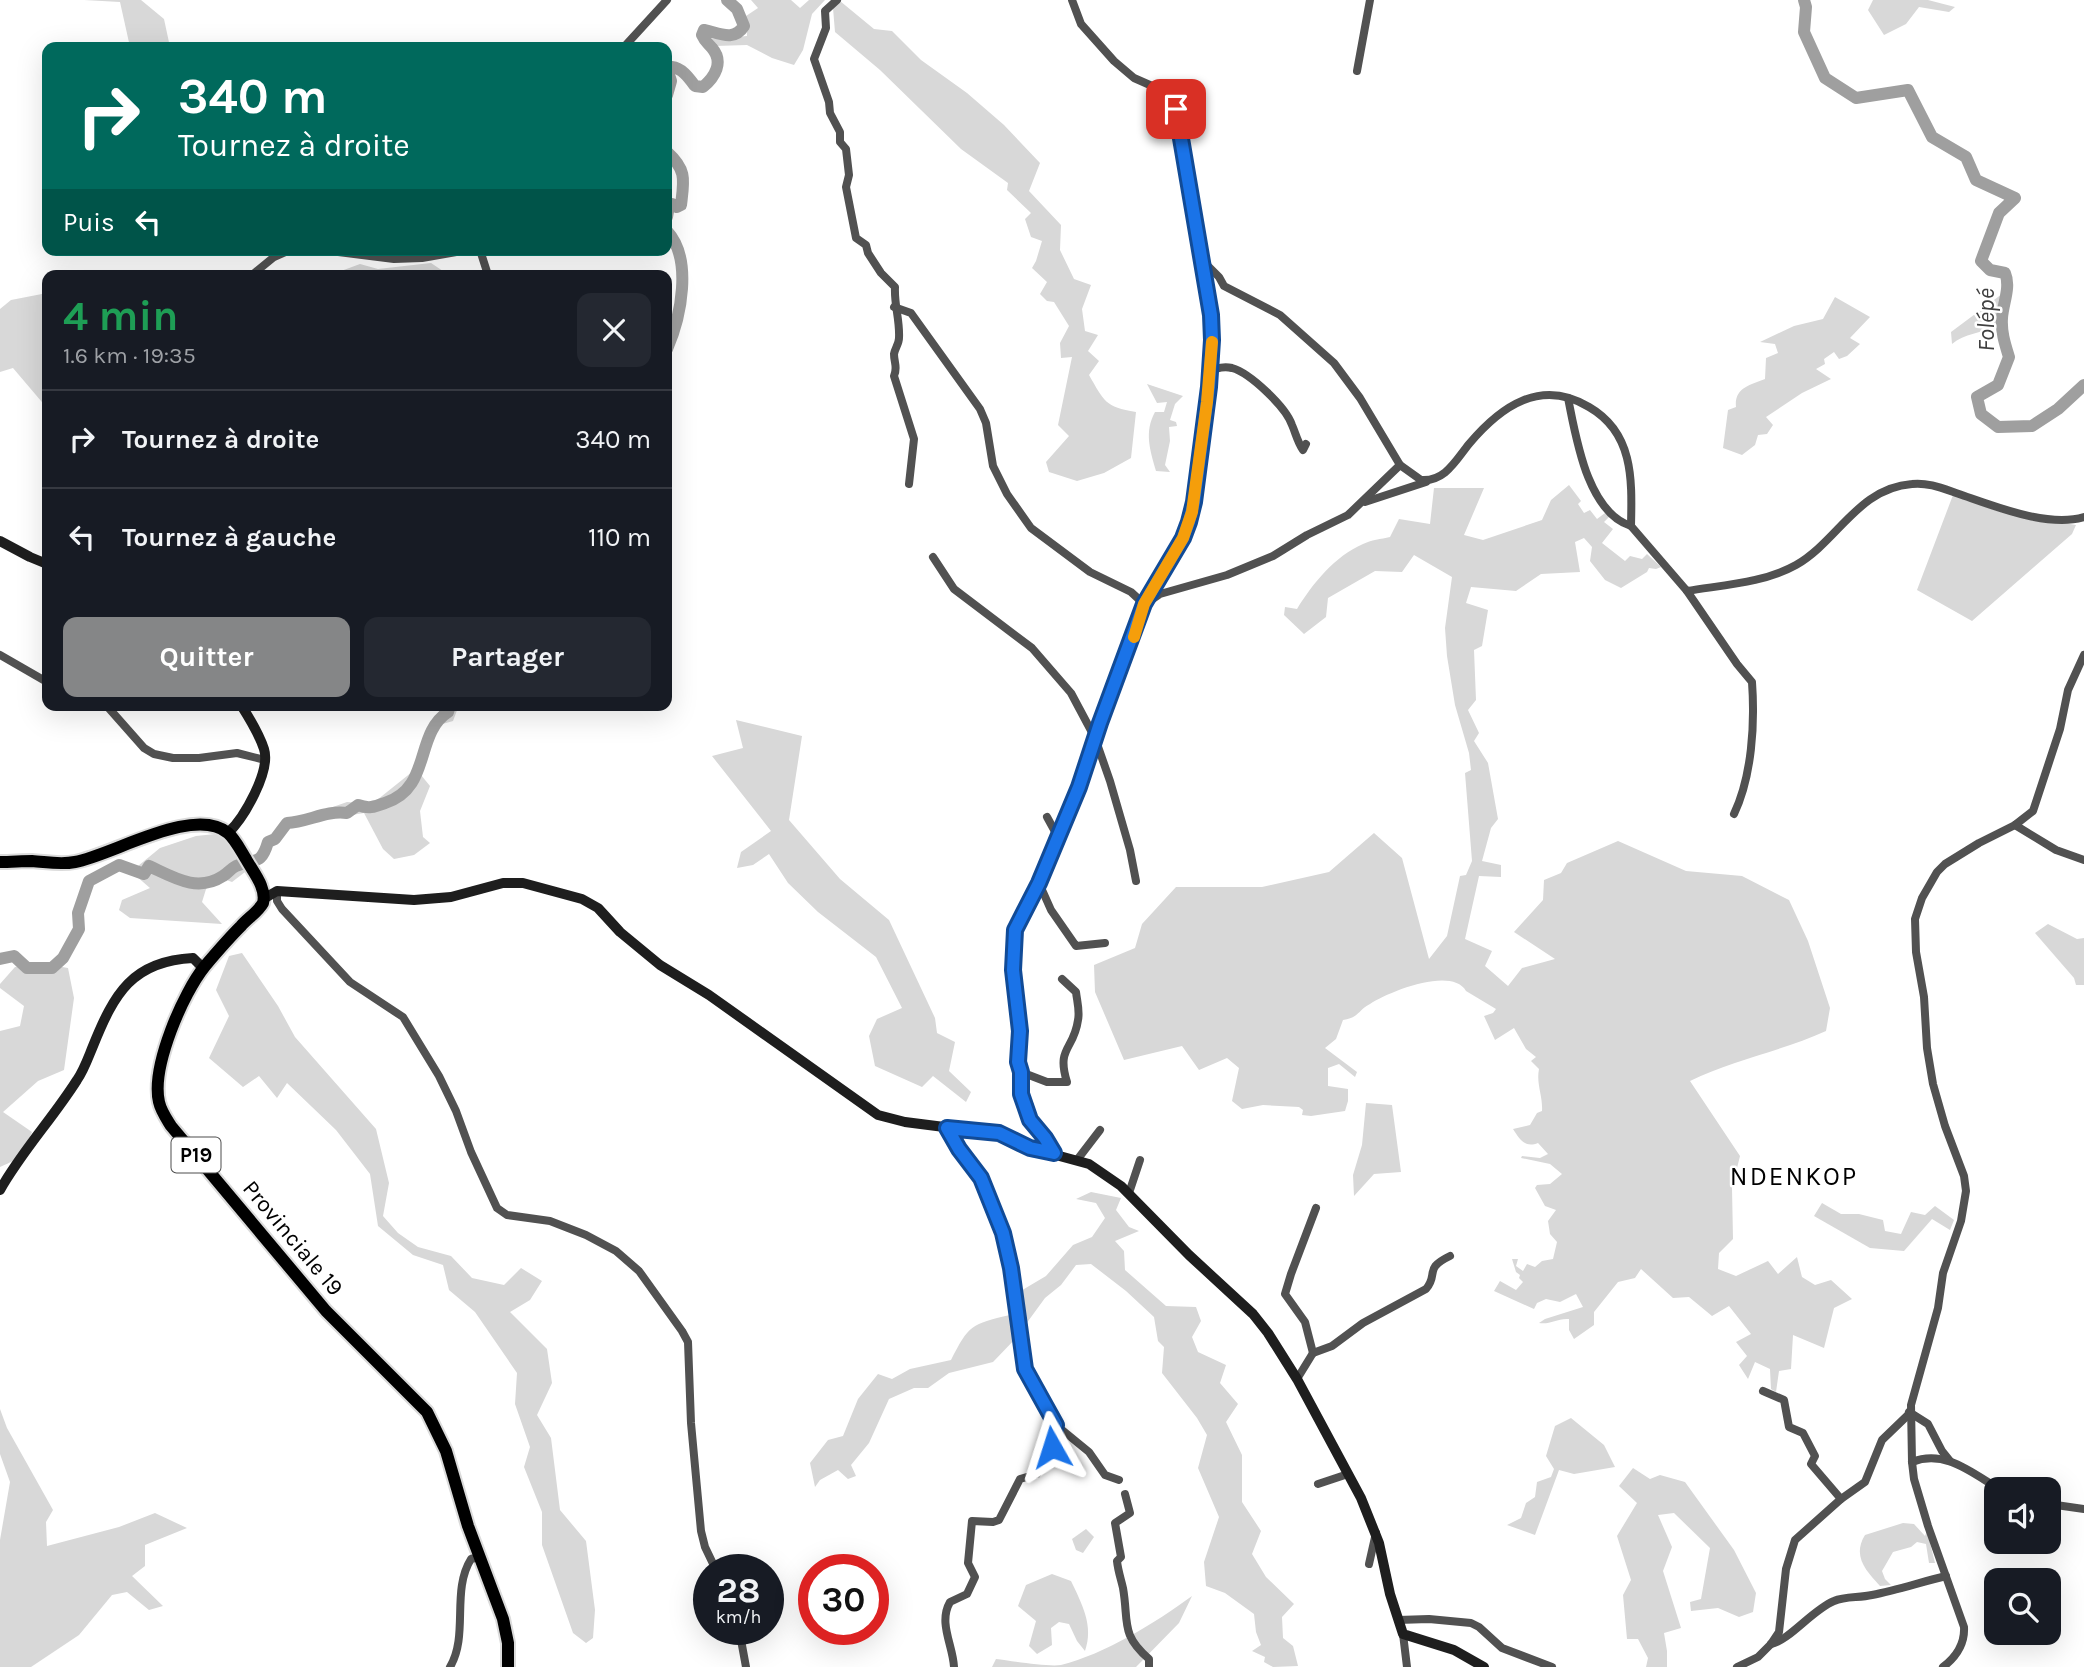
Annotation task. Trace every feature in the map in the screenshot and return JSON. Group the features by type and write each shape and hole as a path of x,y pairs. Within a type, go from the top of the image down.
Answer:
{"main road":[{"path":"0,862 73,863 97,857 162,830 200,822 228,833 257,878 265,898"},
{"name":"Provinciale 19","path":"265,898 261,908 203,968 181,1006 167,1043 159,1080 158,1100 171,1126 326,1311 427,1412 446,1451 458,1498 503,1619 508,1643 508,1667"}],"street":[{"path":"629,42 667,0"},
{"path":"836,0 825,11 826,28 814,59 829,102 830,113 846,149 849,176 846,187 856,238 866,245 881,273 895,287 894,307 900,341 894,355 898,367 894,376 914,439 909,484"},
{"path":"1054,1153 1030,1120 1021,1094 1018,1062 1020,1031 1013,970 1015,930 1039,883 1079,787 1144,604 1183,538 1189,522 1194,502 1210,371 1212,327 1203,261 1176,109 1171,96 1164,90 1134,78 1114,61 1080,24 1072,0"},
{"path":"1357,71 1370,0"},
{"path":"257,270 276,256"},
{"path":"370,256 394,259 434,256"},
{"path":"1203,261 1219,276 1224,286 1280,315 1334,363 1360,398 1400,465 1414,477 1428,481"},
{"path":"894,307 911,313 980,409 986,423 993,466 1019,513 1031,528 1090,572 1131,592 1144,604"},
{"path":"1210,371 1223,367 1245,373 1282,407 1303,450 1306,444"},
{"path":"1362,503 1444,474 1482,430 1508,408 1543,394 1568,398 1600,413 1610,422 1622,442 1631,477 1633,495 1630,526"},
{"path":"1568,398 1580,452 1606,510 1620,522 1630,526 1687,591 1752,682 1750,747 1743,791 1734,814"},
{"path":"1144,604 1163,592 1227,575 1273,556 1342,518 1362,503 1400,465"},
{"path":"1687,591 1736,583 1790,568 1823,545 1858,506 1884,491 1910,484 1931,486 2021,513 2062,520 2084,517"},
{"path":"0,541 42,562"},
{"path":"933,557 954,589 1032,648 1071,693 1095,738 1118,806 1136,881"},
{"path":"0,655 42,679"},
{"path":"1943,1667 1957,1654 1964,1634 1961,1614 1928,1527 1914,1479 1909,1413 1938,1308 1943,1273 1961,1221 1966,1191 1964,1176 1933,1084 1924,997 1916,952 1917,908 1937,872 1945,864 2015,825 2034,809 2060,729 2068,690 2084,655"},
{"path":"111,711 144,748 154,754 173,758 199,758 237,753 265,760"},
{"path":"228,833 246,811 265,760 264,751 244,711"},
{"path":"1047,817 1058,837"},
{"path":"2015,825 2056,850 2084,860"},
{"path":"265,898 278,891 414,900 451,897 494,885 523,883 565,893 598,908 620,932 660,965 749,1023 867,1109 889,1118 999,1133 1030,1148 1077,1160 1102,1171 1129,1193 1184,1250 1253,1314 1297,1379 1376,1533 1403,1634 1408,1667"},
{"path":"1039,883 1051,910 1076,946 1105,943"},
{"path":"278,891 277,901 282,909 350,982 403,1017 439,1076 497,1209 507,1215 550,1221 586,1235 616,1251 639,1271 682,1331 688,1342 691,1423 701,1531 708,1554"},
{"path":"0,1190 23,1154 79,1079 108,1009 128,982 150,966 183,958 193,958 203,968"},
{"path":"1021,1072 1047,1082 1067,1082 1062,1067 1063,1054 1070,1045 1079,1019 1076,992 1062,979"},
{"path":"947,1128 989,1194 1003,1233 1011,1268 1026,1374 1056,1425 1089,1452 1105,1475 1119,1480"},
{"path":"1077,1160 1100,1130"},
{"path":"1129,1193 1140,1160"},
{"path":"1313,1353 1305,1322 1285,1294 1290,1273 1315,1208"},
{"path":"1297,1379 1313,1353 1332,1346 1363,1324 1426,1289 1431,1281 1433,1267 1450,1256"},
{"path":"1763,1391 1784,1399 1789,1427 1803,1433 1815,1457 1811,1464 1840,1499"},
{"path":"1909,1413 1931,1429 1939,1446 1951,1461 1984,1480"},
{"path":"1737,1667 1758,1657 1771,1644 1781,1625 1786,1569 1795,1540 1840,1499 1865,1482 1882,1440 1909,1413"},
{"path":"954,1667 945,1612 950,1602 967,1594 975,1577 968,1563 972,1521 999,1520 1020,1479 1037,1474 1052,1447 1056,1425"},
{"path":"1912,1462 1928,1458 1951,1461"},
{"path":"1318,1484 1348,1474"},
{"path":"1125,1494 1130,1513 1115,1523 1121,1557 1117,1561 1118,1574 1123,1586 1126,1625 1134,1646 1149,1659 1149,1667"},
{"path":"2061,1506 2084,1510"},
{"path":"1368,1564 1376,1533"},
{"path":"450,1667 459,1639 459,1608 467,1570 471,1559 479,1557"},
{"path":"1771,1644 1786,1638 1791,1631 1830,1602 1873,1595 1946,1576"},
{"path":"1398,1620 1429,1619 1471,1623 1502,1648 1552,1667"},
{"path":"1403,1634 1454,1650 1484,1667"},
{"path":"742,1645 746,1667"}],"shaded area":[{"path":"84,0 141,0 164,19 169,42 129,42 120,2"},
{"path":"751,0 791,0 800,8 809,0 825,0 812,14 803,50 794,65 772,58 747,45 715,46 706,39 747,36 746,16 758,8"},
{"path":"1873,0 1928,0 1955,7 1949,12 1919,7 1906,24 1884,35 1868,10"},
{"path":"840,1 874,29 892,31 921,60 967,93 1004,125 1040,163 1029,191 1061,225 1060,250 1074,279 1091,285 1082,309 1085,331 1098,335 1088,351 1099,361 1089,375 1098,391 1111,405 1136,412 1131,458 1104,473 1077,481 1049,472 1046,462 1069,436 1058,425 1072,357 1061,358 1060,343 1069,326 1054,302 1047,301 1040,294 1047,282 1032,268 1042,241 1031,237 1025,219 1031,213 1007,190 1008,183 961,149 880,70 835,32 833,8"},
{"path":"431,263 442,270 344,270 360,264 378,269"},
{"path":"42,294 42,402 13,368 0,372 0,309 11,300"},
{"path":"2002,294 1997,327 1952,344 1951,332"},
{"path":"1835,297 1870,317 1850,338 1860,344 1847,356 1839,359 1834,352 1824,359 1825,364 1816,369 1831,379 1802,393 1766,417 1773,425 1767,434 1758,435 1755,445 1742,455 1723,448 1728,410 1736,407 1740,391 1765,379 1766,358 1778,353 1775,344 1760,342 1794,326 1823,319"},
{"path":"1147,384 1183,396 1175,404 1170,420 1176,422 1177,426 1169,427 1170,441 1165,465 1170,472 1156,471 1149,441 1155,412 1164,412 1167,402 1157,403"},
{"path":"1569,485 1581,501 1578,504 1584,513 1590,510 1597,519 1605,513 1609,517 1604,522 1613,529 1602,543 1625,561 1630,556 1642,559 1647,554 1661,567 1649,568 1621,588 1605,580 1590,561 1592,547 1584,538 1575,542 1580,572 1541,574 1516,591 1471,587 1466,603 1488,610 1482,646 1474,650 1476,700 1468,710 1479,733 1474,741 1488,763 1498,819 1491,828 1482,861 1501,865 1501,877 1479,876 1465,939 1492,951 1485,966 1508,986 1522,968 1555,959 1514,932 1543,900 1544,880 1561,873 1567,863 1618,841 1686,871 1742,876 1789,900 1808,941 1830,1008 1826,1031 1690,1081 1740,1156 1732,1188 1733,1239 1719,1253 1718,1269 1736,1276 1768,1261 1778,1274 1797,1257 1802,1277 1815,1285 1831,1280 1852,1299 1834,1308 1824,1348 1793,1335 1791,1369 1779,1371 1776,1392 1771,1389 1770,1369 1755,1362 1748,1379 1739,1365 1747,1356 1736,1342 1751,1334 1729,1306 1712,1316 1689,1297 1673,1298 1641,1269 1635,1278 1618,1282 1594,1312 1594,1325 1574,1339 1569,1330 1569,1319 1539,1323 1583,1307 1576,1294 1560,1302 1546,1299 1537,1303 1534,1309 1494,1291 1500,1281 1516,1290 1523,1282 1512,1259 1518,1259 1516,1266 1523,1271 1527,1264 1535,1267 1542,1261 1553,1259 1557,1242 1550,1234 1548,1221 1556,1210 1545,1206 1535,1188 1537,1185 1550,1184 1562,1174 1550,1164 1521,1158 1540,1158 1548,1154 1538,1143 1523,1142 1513,1129 1530,1125 1537,1113 1542,1111 1539,1069 1531,1061 1536,1057 1526,1049 1514,1028 1495,1040 1484,1016 1496,1009 1459,984 1434,981 1405,988 1379,999 1356,1015 1343,1020 1336,1039 1325,1048 1357,1072 1355,1077 1339,1064 1328,1068 1328,1086 1348,1089 1345,1111 1311,1116 1302,1115 1303,1110 1299,1107 1263,1105 1242,1109 1232,1101 1239,1068 1227,1058 1199,1070 1182,1046 1124,1060 1095,992 1094,965 1135,948 1142,924 1176,887 1262,887 1329,872 1374,833 1402,858 1429,959 1447,936 1460,876 1466,875 1472,861 1465,773 1471,770 1469,753 1455,705 1445,628 1452,577 1414,555 1402,572 1375,571 1328,598 1326,617 1304,634 1284,615 1285,607 1297,609 1334,563 1363,544 1390,537 1399,519 1430,524 1434,488 1484,488 1464,535 1483,540 1542,520 1551,500"},
{"path":"1953,495 2000,512 2076,525 2072,534 1972,621 1917,590"},
{"path":"451,711 457,711 453,721 439,725 421,775 430,786 420,811 423,837 430,843 414,855 394,859 383,849 364,813 327,819 330,808 347,802 372,804 412,772 424,744 440,719 450,717"},
{"path":"736,720 802,736 789,820 840,879 889,920 935,1018 937,1033 955,1042 949,1071 971,1092 966,1102 933,1076 922,1087 875,1066 869,1036 877,1019 902,1008 876,957 818,912 788,883 769,854 753,865 737,868 741,852 771,831 712,756 743,748"},
{"path":"215,834 226,837 249,869 232,882 218,877 207,886 202,902 222,924 130,918 119,910 122,900 150,888 128,869 105,868 119,861 138,866 160,848 196,836"},
{"path":"2048,924 2077,939 2084,938 2084,985 2076,985 2074,978 2035,933"},
{"path":"242,953 278,1006 295,1037 376,1129 389,1183 383,1216 398,1233 418,1247 451,1256 472,1278 504,1285 521,1268 542,1281 530,1300 510,1312 547,1349 552,1383 537,1415 551,1438 560,1510 586,1541 595,1610 593,1638 586,1643 573,1633 542,1545 542,1512 524,1467 530,1447 515,1404 517,1373 475,1312 449,1290 443,1265 413,1255 378,1226 370,1174 336,1130 287,1083 277,1098 259,1076 243,1087 209,1058 229,1016 216,990 229,956"},
{"path":"40,963 68,968 74,998 64,1070 38,1081 3,1112 32,1132 21,1154 0,1167 0,1031 20,1026 24,1006 0,988 0,984 15,967"},
{"path":"1366,1103 1392,1105 1401,1172 1374,1174 1354,1196 1353,1175 1362,1145"},
{"path":"1091,1192 1121,1198 1116,1210 1129,1227 1139,1231 1115,1241 1124,1251 1125,1270 1166,1306 1196,1307 1201,1321 1192,1337 1198,1352 1226,1365 1220,1383 1238,1404 1226,1422 1242,1455 1242,1502 1261,1531 1252,1554 1266,1577 1294,1604 1282,1617 1283,1638 1293,1646 1298,1666 1273,1667 1264,1662 1265,1657 1252,1651 1261,1645 1254,1614 1225,1593 1206,1586 1204,1562 1219,1517 1198,1468 1207,1435 1162,1373 1164,1347 1158,1341 1154,1317 1091,1264 1076,1265 1061,1285 1045,1298 1026,1324 1017,1308 1019,1292 1046,1276 1073,1245 1092,1237 1105,1218 1096,1203 1076,1199"},
{"path":"1822,1203 1841,1214 1859,1214 1883,1220 1885,1231 1901,1234 1911,1212 1925,1215 1935,1206 1954,1220 1950,1230 1932,1219 1904,1251 1870,1248 1814,1216"},
{"path":"1010,1315 1017,1337 993,1362 949,1373 928,1388 914,1388 889,1399 869,1443 851,1465 856,1476 848,1479 838,1470 820,1480 815,1487 810,1463 828,1440 843,1436 858,1399 878,1374 892,1379 910,1369 951,1360 962,1339 973,1328"},
{"path":"0,1409 7,1428 53,1510 46,1522 47,1546 119,1527 155,1513 187,1528 145,1545 145,1566 132,1576 163,1606 149,1610 127,1592 112,1595 79,1635 31,1667 0,1667 0,1540 10,1482 0,1454"},
{"path":"1571,1418 1604,1445 1615,1467 1574,1474 1559,1470 1535,1535 1507,1525 1521,1518 1526,1503 1535,1497 1537,1482 1551,1477 1554,1469 1546,1456 1555,1426"},
{"path":"1633,1468 1650,1479 1660,1475 1685,1482 1734,1550 1756,1593 1753,1612 1739,1617 1718,1608 1691,1611 1690,1602 1701,1599 1710,1548 1674,1513 1658,1515 1672,1547 1663,1571 1681,1628 1664,1633 1667,1667 1646,1667 1648,1658 1638,1639 1627,1639 1623,1595 1631,1580 1617,1536 1637,1503 1619,1486"},
{"path":"1903,1523 1914,1524 1925,1536 1927,1531 1935,1563 1929,1563 1926,1544 1917,1542 1911,1547 1893,1552 1882,1571 1891,1585 1880,1586 1862,1563 1861,1543 1865,1535"},
{"path":"1086,1529 1094,1537 1083,1553 1076,1550 1072,1539"},
{"path":"1052,1574 1071,1581 1079,1598 1086,1615 1088,1633 1085,1651 1069,1624 1059,1622 1051,1628 1052,1645 1037,1654 1029,1646 1036,1621 1018,1606 1026,1585"},
{"path":"1192,1596 1179,1623 1136,1667 992,1667 996,1659 1055,1665 1078,1660 1129,1636"}],"waterway":[{"path":"672,67 682,71 695,86 703,87 711,79 718,64 716,53 702,35 704,30 731,35 744,26 737,9 727,0"},
{"name":"Folépé","path":"1804,0 1804,32 1825,78 1856,98 1908,90 1932,137 1966,157 1976,180 2015,198 1999,213 1981,261 1990,270 2005,273 2007,278 2002,323 2009,357 1998,385 1977,397 1981,414 1998,427 2032,426 2058,409 2084,385"},
{"path":"672,157 683,176 681,205 677,207 672,204"},
{"path":"672,238 680,257 682,272 680,305 672,336"},
{"path":"0,959 14,956 27,968 52,968 63,958 79,929 78,913 89,881 119,865 144,874 149,866 185,882 213,881 236,866 260,858 268,842 275,839 287,823 332,813 347,813 358,805 375,806 400,796 417,773 430,733 448,711"}],"slow traffic":[{"path":"1134,637 1144,604 1183,538 1192,512 1212,342"}],"district":[{"name":"NDENKOP","path":"1794,1176"}],"route":[{"path":"1052,1447 1056,1437 1056,1425 1026,1374 1011,1268 1003,1233 981,1178 947,1128 999,1133 1024,1146 1054,1153 1030,1120 1021,1094 1018,1062 1020,1031 1013,970 1015,930 1039,883 1079,787 1144,604 1186,532 1194,502 1199,447 1209,387 1211,315 1176,109"}]}
